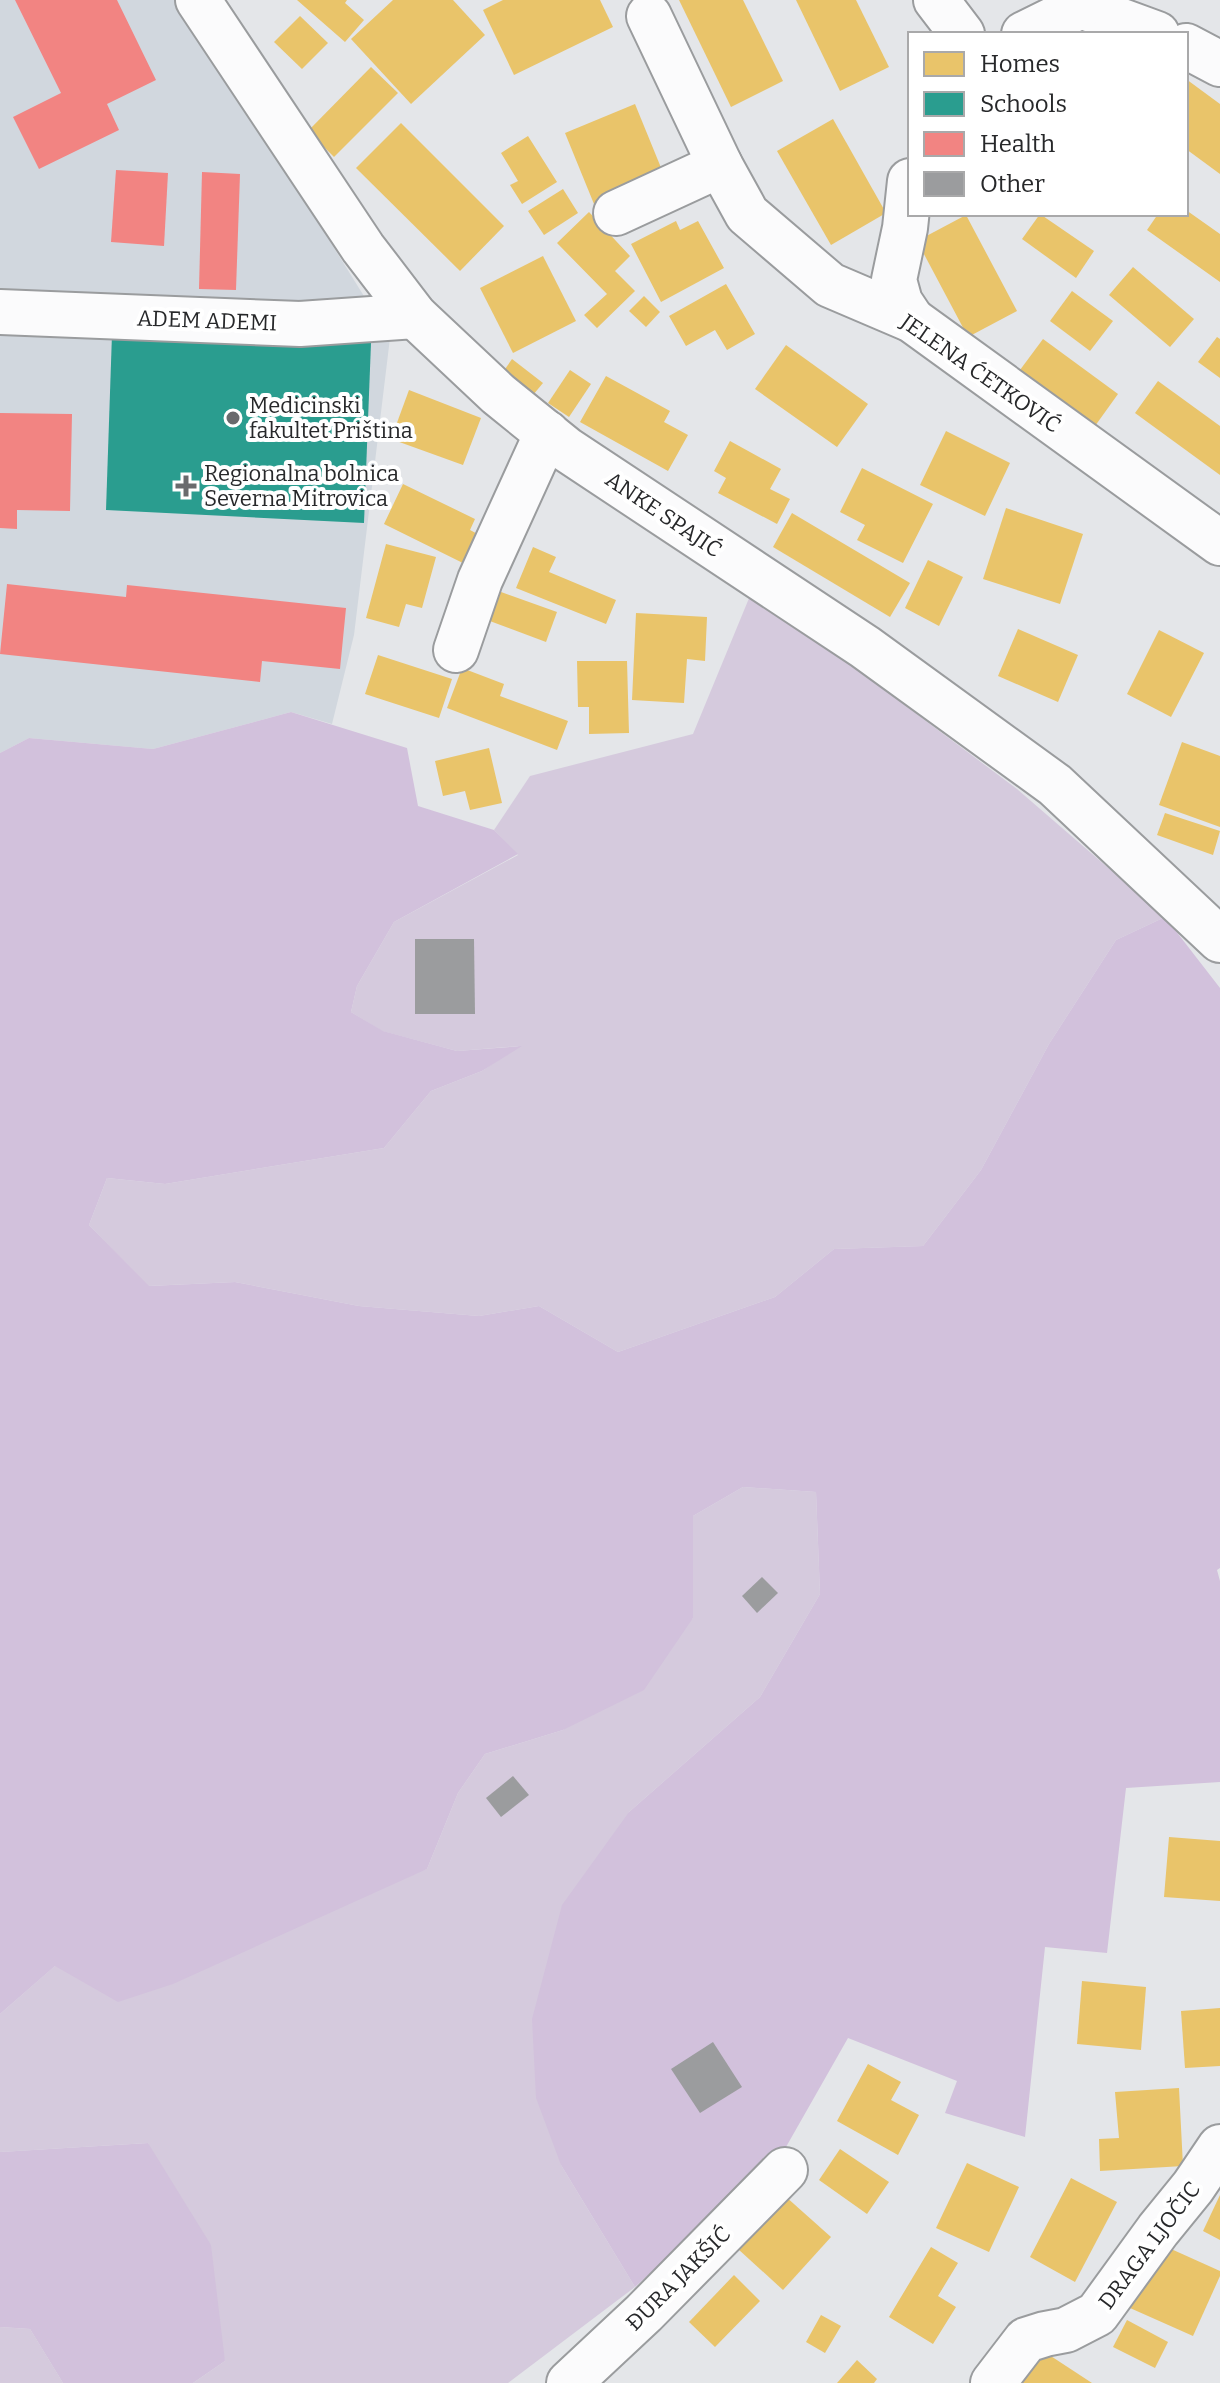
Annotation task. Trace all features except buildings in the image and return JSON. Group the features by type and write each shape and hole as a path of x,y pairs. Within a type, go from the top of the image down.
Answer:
{"street":[{"path":"936,0 960,32"},
{"path":"1028,32 1083,3 1152,32"},
{"name":"ANKE SPAJIĆ","path":"207,4 354,235 415,316 498,394 566,449 865,647 1055,785 1220,940"},
{"name":"JELENA ĆETKOVIĆ","path":"649,16 720,165 747,214 830,285 912,320 1220,543"},
{"path":"1188,47 1220,64"},
{"path":"616,213 720,165"},
{"path":"908,200 894,280 900,302 912,320"},
{"name":"ADEM ADEMI","path":"0,312 300,324 415,316"},
{"path":"456,650 480,580 547,433"},
{"name":"DRAGA LJOČIC","path":"993,2383 1026,2340 1066,2330 1097,2314 1220,2147"},
{"name":"ÐURA JAKŠIĆ","path":"569,2383 644,2313 785,2170"}],"shaded area":[{"name":"Regionalna bolnica Severna Mitrovica","path":"0,0 180,0 390,338 354,635 332,724 291,712 153,749 29,738 0,753"},
{"path":"752,591 1017,789 1165,917 1116,940 1049,1044 981,1170 923,1246 834,1249 775,1297 618,1352 539,1306 479,1316 359,1306 235,1282 148,1286 89,1225 107,1178 165,1184 384,1148 431,1091 482,1071 519,1046 457,1051 382,1031 351,1012 357,986 394,922 518,855 494,830 530,776 693,734"},
{"path":"291,712 407,748 418,806 494,830 518,854 394,922 357,986 351,1012 383,1031 457,1051 522,1046 482,1071 431,1091 384,1148 165,1184 107,1178 89,1225 149,1286 235,1282 359,1306 479,1316 539,1306 618,1352 775,1297 834,1249 923,1246 981,1170 1049,1044 1116,940 1165,917 1220,988 1220,1568 1217,1570 1220,1581 1220,1782 1126,1788 1107,1953 1045,1947 1025,2137 945,2113 957,2081 848,2038 786,2147 635,2287 561,2165 536,2098 532,2019 562,1905 629,1812 760,1697 820,1594 816,1492 743,1487 693,1516 693,1618 644,1690 563,1730 485,1754 458,1793 427,1869 173,1984 118,2002 55,1966 0,2014 0,753 29,738 153,749"},
{"path":"743,1487 816,1492 820,1594 760,1697 629,1812 561,2165 635,2287 508,2383 193,2383 225,2361 148,2143 0,2152 0,2014 56,1965 427,1869 458,1793 485,1754 563,1730 693,1618 693,1516"},
{"path":"148,2143 211,2245 225,2361 193,2383 63,2383 30,2329 0,2327 0,2152"},
{"path":"0,2327 30,2329 63,2383 0,2383"}],"place":[{"name":"Medicinski fakultet Priština","path":"233,418"},
{"name":"Regionalna bolnica Severna Mitrovica","path":"186,486"}]}
